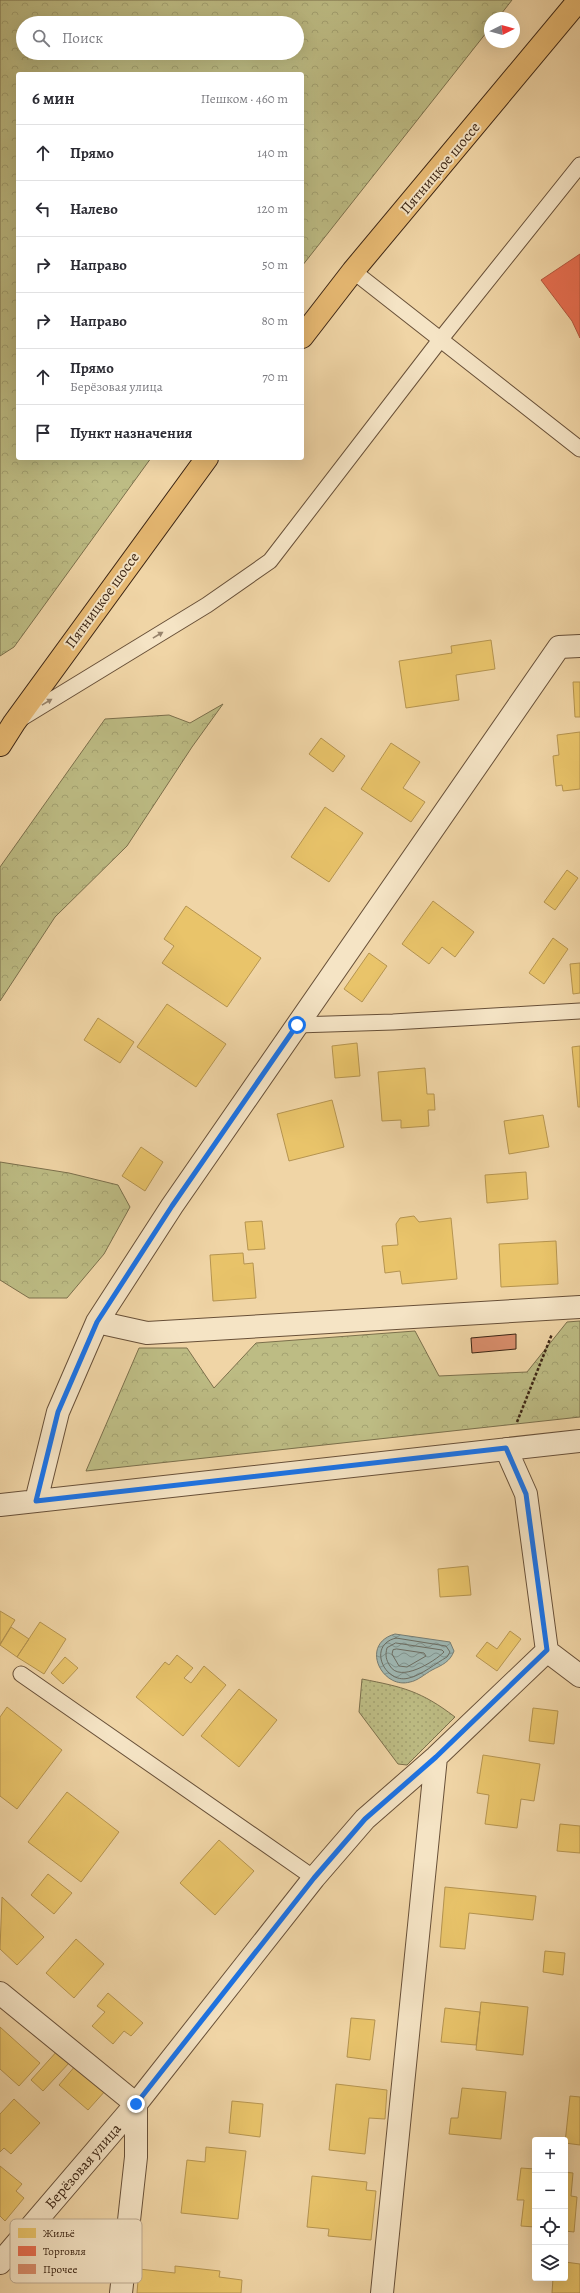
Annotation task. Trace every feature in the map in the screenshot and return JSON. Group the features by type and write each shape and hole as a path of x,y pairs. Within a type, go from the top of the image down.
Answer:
{"main road":[{"name":"Пятницкое шоссе","path":"304,334 354,271 580,0"},
{"name":"Пятницкое шоссе","path":"0,744 206,460"}],"street":[{"path":"36,1501 58,1412 97,1322 172,1206 559,647 580,646"},
{"path":"97,1322 147,1332 571,1307"},
{"path":"0,1505 580,1441"},
{"path":"506,1448 526,1494 547,1650 580,1676"},
{"name":"Берёзовая улица","path":"38,2219 136,2104 314,1878 365,1819 436,1757 547,1650"},
{"path":"382,2293 436,1757"},
{"path":"0,1993 136,2104 136,2157 129,2219"},
{"name":"Берёзовая улица","path":"0,2263 10,2251"},
{"path":"121,2293 122,2283"}],"lane":[{"path":"14,723 207,605 270,561 440,340 580,165"},
{"path":"354,271 580,449"},
{"path":"297,1025 393,1022 580,1011"},
{"path":"21,1674 314,1878"}],"path":[{"path":"506,1448 571,1307"}],"green space":[{"path":"0,0 512,0 503,12 484,12 484,36 304,263 304,72 16,72 16,460 150,460 14,647 0,656"},
{"path":"223,704 192,747 127,846 55,917 0,1001 0,867 105,719 169,715 190,723"},
{"path":"0,1162 69,1173 118,1185 130,1207 104,1254 67,1298 29,1298 0,1280"},
{"path":"580,1321 580,1417 86,1471 139,1348 187,1348 214,1388 256,1343 415,1331 439,1376 527,1372 567,1322"},
{"path":"362,1679 411,1691 432,1701 455,1717 407,1765 398,1764 359,1712"}],"water":[{"path":"395,1634 450,1642 454,1651 445,1663 418,1679 400,1683 383,1673 378,1665 377,1656 378,1647 384,1639"}],"building: Жильё":[{"path":"491,640 495,669 456,675 459,700 406,708 399,661 452,653 451,646"},
{"path":"573,682 580,682 580,717 575,717"},
{"path":"580,732 580,789 563,791 562,785 556,786 553,756 559,755 557,735"},
{"path":"321,738 345,756 333,772 309,754"},
{"path":"391,743 420,762 403,788 425,802 411,822 361,789"},
{"path":"325,807 363,833 329,882 291,857"},
{"path":"567,870 578,878 555,910 544,902"},
{"path":"433,901 474,932 455,957 442,947 429,964 402,944"},
{"path":"186,906 261,958 227,1007 162,963 174,946 164,939"},
{"path":"553,938 568,949 544,984 529,973"},
{"path":"369,953 387,966 362,1002 344,989"},
{"path":"580,963 580,993 573,994 570,964"},
{"path":"167,1004 226,1044 196,1087 137,1047"},
{"path":"98,1018 134,1042 120,1063 84,1040"},
{"path":"357,1043 360,1076 335,1078 332,1046"},
{"path":"580,1046 580,1107 578,1107 572,1047"},
{"path":"425,1068 427,1094 434,1094 435,1110 428,1110 429,1126 401,1128 401,1120 382,1121 378,1072"},
{"path":"332,1100 344,1147 289,1161 277,1114"},
{"path":"543,1115 549,1147 509,1154 504,1121"},
{"path":"141,1147 163,1162 145,1191 122,1176"},
{"path":"526,1172 528,1199 487,1203 485,1175"},
{"path":"414,1216 419,1222 451,1218 457,1279 402,1284 400,1271 385,1273 382,1246 398,1245 396,1224 400,1218"},
{"path":"262,1221 265,1249 248,1250 245,1222"},
{"path":"556,1241 558,1284 501,1287 499,1244"},
{"path":"243,1253 244,1264 253,1263 256,1298 213,1301 210,1255"},
{"path":"468,1566 471,1595 440,1597 438,1569"},
{"path":"0,1611 15,1620 0,1644"},
{"path":"40,1622 66,1639 44,1674 17,1657"},
{"path":"11,1627 29,1639 17,1657 0,1645"},
{"path":"510,1631 521,1639 497,1671 476,1656 487,1642 497,1649"},
{"path":"177,1655 193,1668 184,1678 191,1683 204,1666 226,1685 183,1736 136,1697 165,1662 169,1665"},
{"path":"65,1657 78,1668 63,1684 51,1673"},
{"path":"239,1689 277,1720 239,1767 201,1736"},
{"path":"7,1707 62,1750 17,1809 0,1796 0,1717"},
{"path":"533,1708 558,1711 554,1744 529,1741"},
{"path":"483,1755 540,1764 534,1801 521,1799 517,1828 485,1824 489,1795 477,1793"},
{"path":"67,1792 119,1832 81,1882 28,1842"},
{"path":"560,1824 580,1826 580,1853 557,1851"},
{"path":"219,1840 254,1871 215,1915 180,1883"},
{"path":"48,1874 72,1893 54,1914 31,1895"},
{"path":"445,1887 536,1896 533,1920 469,1913 465,1949 440,1947"},
{"path":"2,1897 44,1937 17,1965 0,1949"},
{"path":"76,1939 104,1964 74,1998 46,1973"},
{"path":"545,1951 565,1953 563,1975 543,1972"},
{"path":"108,1993 143,2023 131,2036 124,2031 113,2044 92,2026 105,2012 97,2006"},
{"path":"481,2002 528,2007 523,2055 476,2050"},
{"path":"445,2008 480,2012 476,2045 441,2042"},
{"path":"351,2018 375,2020 370,2060 347,2057"},
{"path":"0,2027 40,2063 19,2086 0,2069"},
{"path":"58,2050 70,2062 43,2091 31,2080"},
{"path":"76,2065 106,2090 88,2110 59,2085"},
{"path":"336,2084 387,2090 385,2119 369,2118 365,2154 329,2150"},
{"path":"462,2088 506,2092 501,2139 449,2134 451,2118 458,2118"},
{"path":"570,2096 580,2097 580,2145 568,2143 568,2137 566,2137"},
{"path":"14,2099 40,2123 11,2154 4,2148 0,2152 0,2114"},
{"path":"232,2101 263,2104 260,2137 229,2133"},
{"path":"206,2147 246,2151 238,2219 181,2213 187,2160 205,2162"},
{"path":"0,2166 22,2184 16,2191 24,2198 5,2221 0,2216"},
{"path":"521,2168 532,2169 532,2227 521,2226 524,2200 517,2200"},
{"path":"568,2172 573,2173 571,2196 577,2197 574,2232 568,2231"},
{"path":"312,2176 367,2182 366,2190 376,2191 371,2240 328,2236 329,2229 307,2227"},
{"path":"568,2262 580,2264 580,2293 552,2293 553,2281 568,2281"},
{"path":"175,2266 220,2271 219,2277 242,2280 241,2293 137,2293 138,2283 142,2283 142,2269 175,2273"}],"building: Торговля":[{"path":"580,254 580,338 572,321 541,280"}],"building: Прочее":[{"path":"516,1334 516,1349 472,1353 471,1338"}],"route":[{"path":"136,2104 314,1878 365,1819 436,1757 547,1650 526,1494 514,1463 506,1448 36,1501 58,1412 97,1322 172,1206 297,1025"}]}
